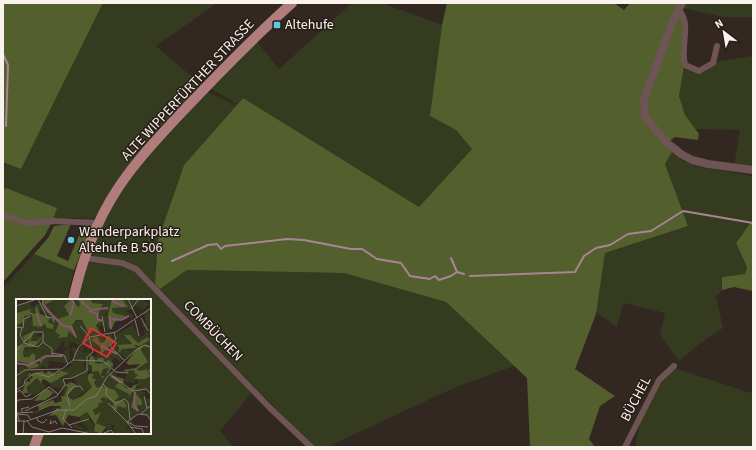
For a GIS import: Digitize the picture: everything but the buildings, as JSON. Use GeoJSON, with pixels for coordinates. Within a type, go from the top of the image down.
{"type":"FeatureCollection","features":[{"type":"Feature","properties":{"kind":"main road","name":"ALTE WIPPERFÜRTHER STRASSE"},"geometry":{"type":"LineString","coordinates":[[73,299],[84,258],[98,223],[125,179],[144,154],[173,122],[242,50],[292,3]]}},
{"type":"Feature","properties":{"kind":"main road"},"geometry":{"type":"LineString","coordinates":[[34,447],[39,434]]}},
{"type":"Feature","properties":{"kind":"street"},"geometry":{"type":"LineString","coordinates":[[680,7],[684,16],[686,29],[683,51],[685,65],[699,70],[713,63],[717,46]]}},
{"type":"Feature","properties":{"kind":"street"},"geometry":{"type":"LineString","coordinates":[[680,7],[672,23],[644,100],[645,117],[668,143],[681,154],[692,160],[708,164],[753,170]]}},
{"type":"Feature","properties":{"kind":"street"},"geometry":{"type":"LineString","coordinates":[[3,215],[27,223],[53,221],[98,223]]}},
{"type":"Feature","properties":{"kind":"street","name":"COMBÜCHEN"},"geometry":{"type":"LineString","coordinates":[[84,258],[122,263],[136,269],[311,447]]}},
{"type":"Feature","properties":{"kind":"street","name":"BÜCHEL"},"geometry":{"type":"LineString","coordinates":[[625,447],[659,380],[674,366]]}},
{"type":"Feature","properties":{"kind":"green space"},"geometry":{"type":"Polygon","coordinates":[[[3,3],[103,3],[21,169],[3,162],[3,3]]]}},
{"type":"Feature","properties":{"kind":"green space"},"geometry":{"type":"Polygon","coordinates":[[[103,3],[217,3],[156,46],[202,85],[121,177],[94,219],[73,218],[53,220],[57,208],[6,189],[3,191],[3,162],[21,169],[103,3]]]}},
{"type":"Feature","properties":{"kind":"green space"},"geometry":{"type":"Polygon","coordinates":[[[352,3],[382,3],[442,25],[430,116],[456,130],[473,148],[419,207],[243,98],[237,104],[210,88],[257,42],[279,69],[352,3]]]}},
{"type":"Feature","properties":{"kind":"green space"},"geometry":{"type":"Polygon","coordinates":[[[447,3],[614,3],[624,10],[630,3],[681,3],[683,16],[684,66],[679,96],[685,115],[699,134],[698,140],[675,137],[666,144],[672,152],[665,164],[688,226],[605,253],[596,314],[575,369],[615,396],[600,406],[589,439],[595,447],[530,447],[527,378],[446,302],[344,273],[187,270],[160,289],[155,284],[158,240],[184,165],[243,98],[419,207],[472,149],[456,130],[430,116],[442,25],[447,3]]]}},
{"type":"Feature","properties":{"kind":"green space"},"geometry":{"type":"Polygon","coordinates":[[[685,3],[753,3],[753,17],[723,17],[683,8],[685,3]]]}},
{"type":"Feature","properties":{"kind":"green space"},"geometry":{"type":"Polygon","coordinates":[[[753,46],[753,167],[734,166],[740,130],[695,129],[685,115],[679,96],[684,66],[700,71],[714,62],[751,56],[753,46]]]}},
{"type":"Feature","properties":{"kind":"green space"},"geometry":{"type":"Polygon","coordinates":[[[207,92],[237,105],[184,165],[158,240],[155,284],[139,269],[125,262],[94,256],[91,251],[112,206],[127,181],[155,146],[207,92]]]}},
{"type":"Feature","properties":{"kind":"green space"},"geometry":{"type":"Polygon","coordinates":[[[672,152],[683,161],[695,166],[753,176],[753,221],[736,243],[747,267],[745,274],[722,277],[722,290],[716,296],[723,328],[699,344],[679,361],[660,335],[665,313],[623,303],[617,327],[596,312],[605,253],[688,226],[665,164],[672,152]]]}},
{"type":"Feature","properties":{"kind":"green space"},"geometry":{"type":"Polygon","coordinates":[[[6,188],[57,208],[53,220],[45,235],[3,282],[3,191],[6,188]]]}},
{"type":"Feature","properties":{"kind":"green space"},"geometry":{"type":"Polygon","coordinates":[[[753,221],[753,291],[734,287],[722,290],[722,277],[745,274],[747,267],[736,243],[753,221]]]}},
{"type":"Feature","properties":{"kind":"green space"},"geometry":{"type":"Polygon","coordinates":[[[71,224],[57,256],[68,261],[84,224],[90,224],[92,226],[74,270],[34,254],[48,238],[54,226],[71,224]]]}},
{"type":"Feature","properties":{"kind":"green space"},"geometry":{"type":"Polygon","coordinates":[[[34,254],[74,270],[67,299],[16,299],[16,434],[34,434],[28,447],[3,447],[3,288],[34,254]]]}},
{"type":"Feature","properties":{"kind":"green space"},"geometry":{"type":"Polygon","coordinates":[[[87,263],[123,264],[137,271],[254,390],[220,431],[234,447],[36,447],[41,434],[151,434],[151,299],[77,299],[87,263]]]}},
{"type":"Feature","properties":{"kind":"green space"},"geometry":{"type":"Polygon","coordinates":[[[187,270],[344,273],[446,302],[514,366],[456,387],[327,447],[313,447],[160,289],[187,270]]]}},
{"type":"Feature","properties":{"kind":"green space"},"geometry":{"type":"Polygon","coordinates":[[[674,368],[751,393],[753,389],[753,447],[635,447],[641,419],[660,381],[674,368]]]}},
{"type":"Feature","properties":{"kind":"waterway"},"geometry":{"type":"LineString","coordinates":[[3,54],[8,65],[6,126]]}},
{"type":"Feature","properties":{"kind":"waterway"},"geometry":{"type":"LineString","coordinates":[[470,276],[575,272],[584,256],[596,248],[610,245],[628,234],[651,231],[683,211],[753,223]]}},
{"type":"Feature","properties":{"kind":"waterway"},"geometry":{"type":"LineString","coordinates":[[172,261],[208,245],[217,244],[221,249],[225,246],[287,239],[304,240],[351,249],[362,249],[377,259],[401,263],[410,276],[430,279],[435,276],[439,280],[451,276],[457,272],[464,274]]}},
{"type":"Feature","properties":{"kind":"waterway"},"geometry":{"type":"LineString","coordinates":[[451,258],[457,272]]}},
{"type":"Feature","properties":{"kind":"place","name":"Altehufe"},"geometry":{"type":"Point","coordinates":[277,25]}},
{"type":"Feature","properties":{"kind":"place","name":"Wanderparkplatz Altehufe B 506"},"geometry":{"type":"Point","coordinates":[71,240]}}]}
